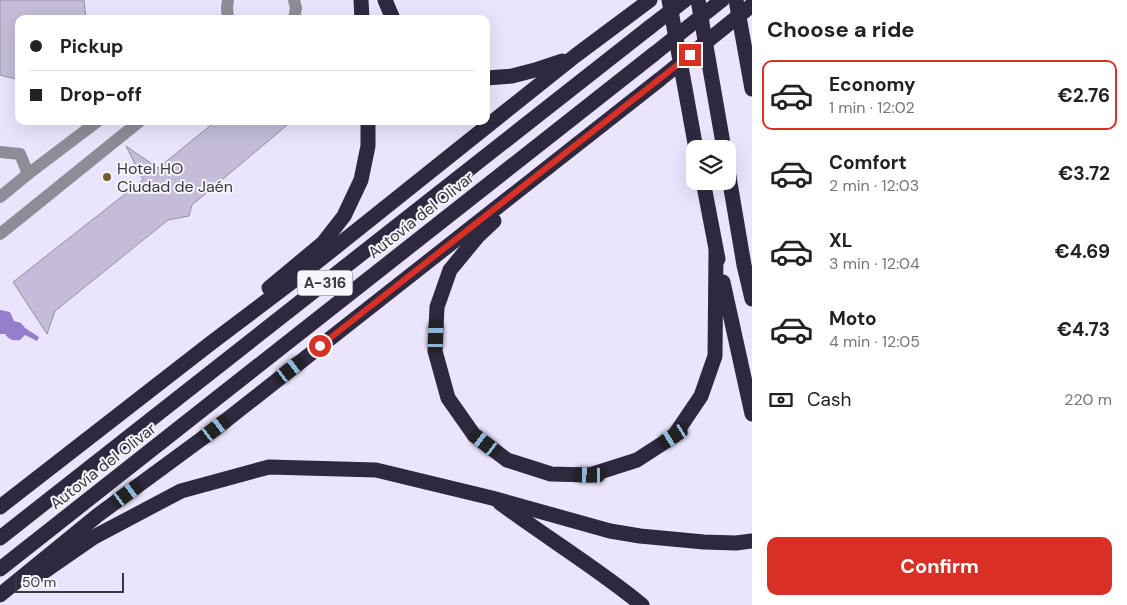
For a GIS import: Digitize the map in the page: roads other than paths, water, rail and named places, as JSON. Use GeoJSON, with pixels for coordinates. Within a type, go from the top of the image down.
{"type":"FeatureCollection","features":[{"type":"Feature","properties":{"kind":"highway"},"geometry":{"type":"LineString","coordinates":[[361,0],[362,15]]}},
{"type":"Feature","properties":{"kind":"highway"},"geometry":{"type":"LineString","coordinates":[[385,0],[391,15]]}},
{"type":"Feature","properties":{"kind":"highway"},"geometry":{"type":"LineString","coordinates":[[669,0],[694,140]]}},
{"type":"Feature","properties":{"kind":"highway","name":"Autovía del Olivar"},"geometry":{"type":"LineString","coordinates":[[0,538],[685,0]]}},
{"type":"Feature","properties":{"kind":"highway"},"geometry":{"type":"LineString","coordinates":[[698,0],[722,140]]}},
{"type":"Feature","properties":{"kind":"highway","name":"Autovía del Olivar"},"geometry":{"type":"LineString","coordinates":[[0,569],[722,0]]}},
{"type":"Feature","properties":{"kind":"highway"},"geometry":{"type":"LineString","coordinates":[[736,0],[752,89]]}},
{"type":"Feature","properties":{"kind":"highway"},"geometry":{"type":"LineString","coordinates":[[490,124],[575,56],[649,1]]}},
{"type":"Feature","properties":{"kind":"highway"},"geometry":{"type":"LineString","coordinates":[[0,596],[98,516],[215,429],[752,6]]}},
{"type":"Feature","properties":{"kind":"highway"},"geometry":{"type":"LineString","coordinates":[[490,78],[512,76],[575,56]]}},
{"type":"Feature","properties":{"kind":"highway"},"geometry":{"type":"LineString","coordinates":[[211,342],[239,312],[322,244],[344,216],[361,180],[368,146],[368,125]]}},
{"type":"Feature","properties":{"kind":"highway"},"geometry":{"type":"LineString","coordinates":[[0,507],[211,342],[297,278],[489,125]]}},
{"type":"Feature","properties":{"kind":"highway"},"geometry":{"type":"LineString","coordinates":[[546,168],[478,236],[450,270],[437,307],[435,351],[448,398],[474,435],[507,460],[552,474],[590,475],[637,460],[674,436],[701,396],[715,356],[716,251]]}},
{"type":"Feature","properties":{"kind":"highway"},"geometry":{"type":"LineString","coordinates":[[705,190],[716,251],[752,414]]}},
{"type":"Feature","properties":{"kind":"highway"},"geometry":{"type":"LineString","coordinates":[[731,190],[752,299]]}},
{"type":"Feature","properties":{"kind":"highway"},"geometry":{"type":"LineString","coordinates":[[0,601],[94,537],[181,491],[269,467],[376,470],[640,536],[704,542],[736,543],[752,541]]}},
{"type":"Feature","properties":{"kind":"highway"},"geometry":{"type":"LineString","coordinates":[[492,498],[533,528],[618,584],[642,605]]}},
{"type":"Feature","properties":{"kind":"street"},"geometry":{"type":"LineString","coordinates":[[294,0],[296,8],[295,15]]}},
{"type":"Feature","properties":{"kind":"street"},"geometry":{"type":"LineString","coordinates":[[221,15],[228,2]]}},
{"type":"Feature","properties":{"kind":"street"},"geometry":{"type":"LineString","coordinates":[[228,2],[228,15]]}},
{"type":"Feature","properties":{"kind":"street"},"geometry":{"type":"LineString","coordinates":[[0,197],[93,125]]}},
{"type":"Feature","properties":{"kind":"street"},"geometry":{"type":"LineString","coordinates":[[0,234],[135,125]]}},
{"type":"Feature","properties":{"kind":"street"},"geometry":{"type":"LineString","coordinates":[[0,152],[20,154],[28,174]]}},
{"type":"Feature","properties":{"kind":"place","name":"Hotel HO Ciudad de Jaén"},"geometry":{"type":"Point","coordinates":[107,177]}}]}
